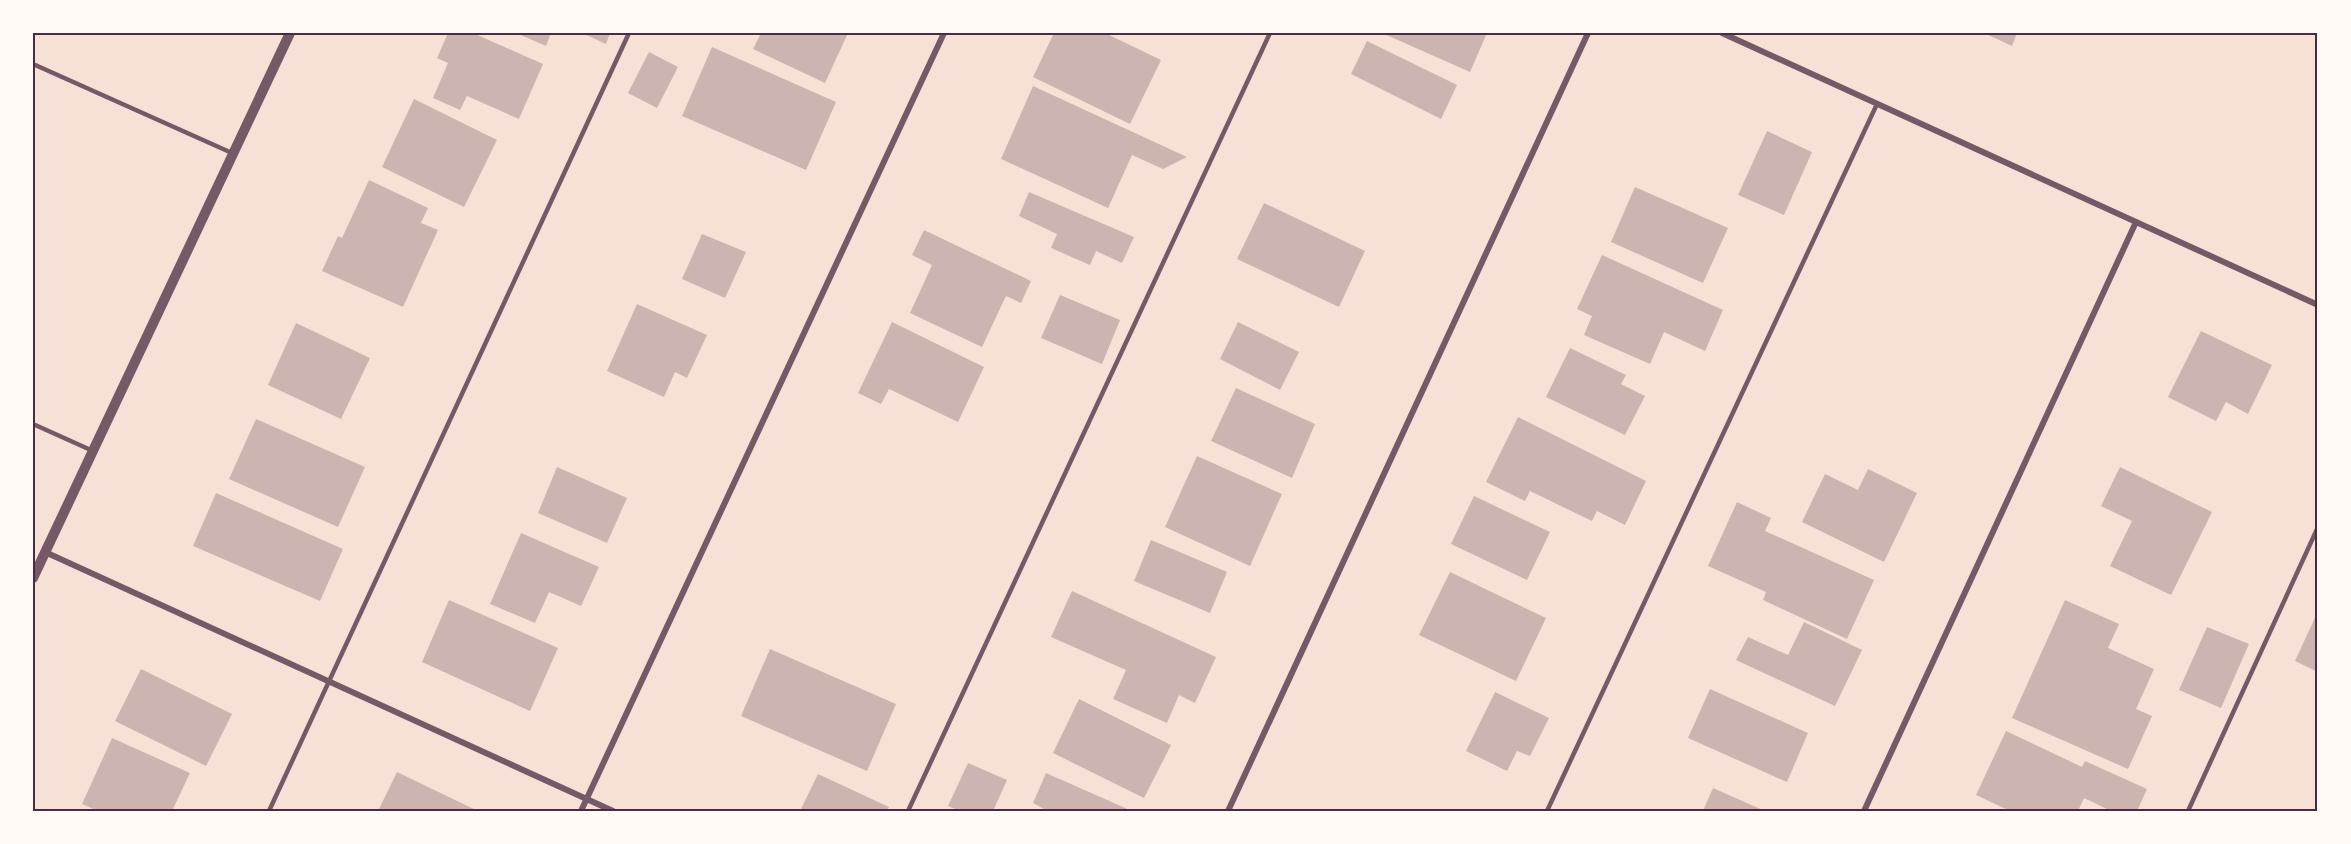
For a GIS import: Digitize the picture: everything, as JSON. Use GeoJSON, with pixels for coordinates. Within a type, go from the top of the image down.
{"type":"FeatureCollection","features":[{"type":"Feature","properties":{"kind":"street"},"geometry":{"type":"LineString","coordinates":[[33,578],[290,33]]}},
{"type":"Feature","properties":{"kind":"street"},"geometry":{"type":"LineString","coordinates":[[581,811],[944,33]]}},
{"type":"Feature","properties":{"kind":"street"},"geometry":{"type":"LineString","coordinates":[[1228,811],[1588,33]]}},
{"type":"Feature","properties":{"kind":"street"},"geometry":{"type":"LineString","coordinates":[[1722,33],[2318,305]]}},
{"type":"Feature","properties":{"kind":"street"},"geometry":{"type":"LineString","coordinates":[[1864,811],[2136,222]]}},
{"type":"Feature","properties":{"kind":"street"},"geometry":{"type":"LineString","coordinates":[[45,552],[613,811]]}},
{"type":"Feature","properties":{"kind":"lane"},"geometry":{"type":"LineString","coordinates":[[269,811],[629,33]]}},
{"type":"Feature","properties":{"kind":"lane"},"geometry":{"type":"LineString","coordinates":[[908,811],[1270,33]]}},
{"type":"Feature","properties":{"kind":"lane"},"geometry":{"type":"LineString","coordinates":[[33,64],[232,153]]}},
{"type":"Feature","properties":{"kind":"lane"},"geometry":{"type":"LineString","coordinates":[[1547,811],[1877,104]]}},
{"type":"Feature","properties":{"kind":"lane"},"geometry":{"type":"LineString","coordinates":[[33,424],[93,451]]}},
{"type":"Feature","properties":{"kind":"lane"},"geometry":{"type":"LineString","coordinates":[[2188,811],[2318,527]]}},
{"type":"Feature","properties":{"kind":"building"},"geometry":{"type":"Polygon","coordinates":[[[448,33],[473,33],[543,64],[519,119],[467,96],[460,110],[433,98],[448,63],[437,58],[448,33]]]}},
{"type":"Feature","properties":{"kind":"building"},"geometry":{"type":"Polygon","coordinates":[[[516,33],[551,33],[546,46],[516,33]]]}},
{"type":"Feature","properties":{"kind":"building"},"geometry":{"type":"Polygon","coordinates":[[[582,33],[610,33],[606,44],[582,33]]]}},
{"type":"Feature","properties":{"kind":"building"},"geometry":{"type":"Polygon","coordinates":[[[761,33],[848,33],[825,83],[753,49],[761,33]]]}},
{"type":"Feature","properties":{"kind":"building"},"geometry":{"type":"Polygon","coordinates":[[[1054,33],[1105,33],[1161,60],[1130,124],[1033,77],[1054,33]]]}},
{"type":"Feature","properties":{"kind":"building"},"geometry":{"type":"Polygon","coordinates":[[[1382,33],[1487,33],[1470,72],[1382,33]]]}},
{"type":"Feature","properties":{"kind":"building"},"geometry":{"type":"Polygon","coordinates":[[[1984,33],[2017,33],[2012,46],[1984,33]]]}},
{"type":"Feature","properties":{"kind":"building"},"geometry":{"type":"Polygon","coordinates":[[[1367,41],[1457,85],[1441,119],[1351,74],[1367,41]]]}},
{"type":"Feature","properties":{"kind":"building"},"geometry":{"type":"Polygon","coordinates":[[[712,47],[836,102],[806,170],[682,116],[712,47]]]}},
{"type":"Feature","properties":{"kind":"building"},"geometry":{"type":"Polygon","coordinates":[[[649,52],[678,67],[657,108],[628,93],[649,52]]]}},
{"type":"Feature","properties":{"kind":"building"},"geometry":{"type":"Polygon","coordinates":[[[1033,86],[1187,157],[1163,169],[1132,155],[1108,208],[1001,159],[1033,86]]]}},
{"type":"Feature","properties":{"kind":"building"},"geometry":{"type":"Polygon","coordinates":[[[414,99],[497,140],[464,207],[382,167],[414,99]]]}},
{"type":"Feature","properties":{"kind":"building"},"geometry":{"type":"Polygon","coordinates":[[[1767,131],[1812,152],[1784,215],[1738,195],[1767,131]]]}},
{"type":"Feature","properties":{"kind":"building"},"geometry":{"type":"Polygon","coordinates":[[[369,180],[428,208],[421,223],[438,230],[403,307],[322,271],[338,236],[342,238],[369,180]]]}},
{"type":"Feature","properties":{"kind":"building"},"geometry":{"type":"Polygon","coordinates":[[[1635,187],[1728,228],[1703,283],[1611,242],[1635,187]]]}},
{"type":"Feature","properties":{"kind":"building"},"geometry":{"type":"Polygon","coordinates":[[[1029,192],[1134,237],[1122,263],[1096,251],[1090,265],[1051,248],[1057,234],[1019,216],[1029,192]]]}},
{"type":"Feature","properties":{"kind":"building"},"geometry":{"type":"Polygon","coordinates":[[[1264,203],[1365,251],[1339,307],[1237,259],[1264,203]]]}},
{"type":"Feature","properties":{"kind":"building"},"geometry":{"type":"Polygon","coordinates":[[[924,230],[1031,281],[1021,303],[1006,296],[982,347],[910,313],[932,265],[912,255],[924,230]]]}},
{"type":"Feature","properties":{"kind":"building"},"geometry":{"type":"Polygon","coordinates":[[[702,234],[746,252],[725,298],[682,279],[702,234]]]}},
{"type":"Feature","properties":{"kind":"building"},"geometry":{"type":"Polygon","coordinates":[[[1602,255],[1723,310],[1705,351],[1664,332],[1650,364],[1584,335],[1592,316],[1577,309],[1602,255]]]}},
{"type":"Feature","properties":{"kind":"building"},"geometry":{"type":"Polygon","coordinates":[[[1060,295],[1120,320],[1102,364],[1041,338],[1060,295]]]}},
{"type":"Feature","properties":{"kind":"building"},"geometry":{"type":"Polygon","coordinates":[[[637,304],[707,335],[687,378],[675,372],[664,397],[607,371],[637,304]]]}},
{"type":"Feature","properties":{"kind":"building"},"geometry":{"type":"Polygon","coordinates":[[[892,322],[984,367],[958,422],[889,389],[881,404],[858,393],[892,322]]]}},
{"type":"Feature","properties":{"kind":"building"},"geometry":{"type":"Polygon","coordinates":[[[1238,322],[1299,352],[1280,390],[1220,359],[1238,322]]]}},
{"type":"Feature","properties":{"kind":"building"},"geometry":{"type":"Polygon","coordinates":[[[296,323],[370,358],[341,419],[268,385],[296,323]]]}},
{"type":"Feature","properties":{"kind":"building"},"geometry":{"type":"Polygon","coordinates":[[[2201,331],[2272,365],[2248,414],[2226,402],[2216,421],[2168,397],[2201,331]]]}},
{"type":"Feature","properties":{"kind":"building"},"geometry":{"type":"Polygon","coordinates":[[[1570,348],[1626,375],[1621,384],[1645,396],[1625,435],[1546,397],[1570,348]]]}},
{"type":"Feature","properties":{"kind":"building"},"geometry":{"type":"Polygon","coordinates":[[[1236,388],[1315,424],[1292,478],[1211,441],[1236,388]]]}},
{"type":"Feature","properties":{"kind":"building"},"geometry":{"type":"Polygon","coordinates":[[[1518,417],[1646,481],[1625,525],[1597,511],[1592,521],[1530,491],[1525,501],[1486,482],[1518,417]]]}},
{"type":"Feature","properties":{"kind":"building"},"geometry":{"type":"Polygon","coordinates":[[[256,419],[365,467],[338,527],[229,479],[256,419]]]}},
{"type":"Feature","properties":{"kind":"building"},"geometry":{"type":"Polygon","coordinates":[[[1197,456],[1282,494],[1250,566],[1165,527],[1197,456]]]}},
{"type":"Feature","properties":{"kind":"building"},"geometry":{"type":"Polygon","coordinates":[[[557,467],[627,498],[607,543],[538,513],[557,467]]]}},
{"type":"Feature","properties":{"kind":"building"},"geometry":{"type":"Polygon","coordinates":[[[2120,467],[2212,512],[2171,595],[2110,566],[2132,521],[2101,506],[2120,467]]]}},
{"type":"Feature","properties":{"kind":"building"},"geometry":{"type":"Polygon","coordinates":[[[1868,469],[1917,493],[1884,562],[1802,522],[1825,474],[1858,490],[1868,469]]]}},
{"type":"Feature","properties":{"kind":"building"},"geometry":{"type":"Polygon","coordinates":[[[216,493],[343,549],[320,601],[193,546],[216,493]]]}},
{"type":"Feature","properties":{"kind":"building"},"geometry":{"type":"Polygon","coordinates":[[[1474,496],[1550,532],[1527,580],[1451,544],[1474,496]]]}},
{"type":"Feature","properties":{"kind":"building"},"geometry":{"type":"Polygon","coordinates":[[[1737,502],[1771,518],[1765,531],[1874,580],[1847,639],[1763,600],[1766,592],[1708,566],[1737,502]]]}},
{"type":"Feature","properties":{"kind":"building"},"geometry":{"type":"Polygon","coordinates":[[[521,533],[599,567],[581,606],[549,592],[535,623],[490,604],[521,533]]]}},
{"type":"Feature","properties":{"kind":"building"},"geometry":{"type":"Polygon","coordinates":[[[1151,540],[1227,572],[1210,613],[1134,581],[1151,540]]]}},
{"type":"Feature","properties":{"kind":"building"},"geometry":{"type":"Polygon","coordinates":[[[1450,572],[1546,618],[1516,681],[1419,635],[1450,572]]]}},
{"type":"Feature","properties":{"kind":"building"},"geometry":{"type":"Polygon","coordinates":[[[1072,591],[1216,657],[1195,703],[1179,695],[1167,723],[1113,699],[1126,670],[1051,637],[1072,591]]]}},
{"type":"Feature","properties":{"kind":"building"},"geometry":{"type":"Polygon","coordinates":[[[449,600],[558,648],[530,711],[422,662],[449,600]]]}},
{"type":"Feature","properties":{"kind":"building"},"geometry":{"type":"Polygon","coordinates":[[[2065,600],[2119,624],[2108,648],[2154,669],[2136,709],[2152,716],[2128,769],[2012,718],[2065,600]]]}},
{"type":"Feature","properties":{"kind":"building"},"geometry":{"type":"Polygon","coordinates":[[[2318,611],[2318,672],[2295,661],[2318,611]]]}},
{"type":"Feature","properties":{"kind":"building"},"geometry":{"type":"Polygon","coordinates":[[[1804,622],[1862,650],[1835,706],[1736,660],[1748,637],[1788,655],[1804,622]]]}},
{"type":"Feature","properties":{"kind":"building"},"geometry":{"type":"Polygon","coordinates":[[[2207,627],[2249,644],[2221,708],[2179,690],[2207,627]]]}},
{"type":"Feature","properties":{"kind":"building"},"geometry":{"type":"Polygon","coordinates":[[[770,649],[896,704],[867,771],[741,716],[770,649]]]}},
{"type":"Feature","properties":{"kind":"building"},"geometry":{"type":"Polygon","coordinates":[[[141,669],[232,714],[206,766],[115,721],[141,669]]]}},
{"type":"Feature","properties":{"kind":"building"},"geometry":{"type":"Polygon","coordinates":[[[1710,689],[1808,733],[1787,782],[1688,738],[1710,689]]]}},
{"type":"Feature","properties":{"kind":"building"},"geometry":{"type":"Polygon","coordinates":[[[1495,692],[1549,718],[1530,756],[1517,751],[1507,771],[1466,751],[1495,692]]]}},
{"type":"Feature","properties":{"kind":"building"},"geometry":{"type":"Polygon","coordinates":[[[1079,699],[1171,745],[1144,798],[1053,753],[1079,699]]]}},
{"type":"Feature","properties":{"kind":"building"},"geometry":{"type":"Polygon","coordinates":[[[2006,731],[2082,767],[2085,761],[2147,789],[2137,811],[2111,811],[2084,798],[2078,811],[2010,811],[1976,795],[2006,731]]]}},
{"type":"Feature","properties":{"kind":"building"},"geometry":{"type":"Polygon","coordinates":[[[112,738],[190,773],[172,811],[98,811],[82,804],[112,738]]]}},
{"type":"Feature","properties":{"kind":"building"},"geometry":{"type":"Polygon","coordinates":[[[968,763],[1007,780],[993,811],[960,811],[948,806],[968,763]]]}},
{"type":"Feature","properties":{"kind":"building"},"geometry":{"type":"Polygon","coordinates":[[[397,772],[478,811],[378,811],[397,772]]]}},
{"type":"Feature","properties":{"kind":"building"},"geometry":{"type":"Polygon","coordinates":[[[1046,773],[1132,811],[1043,811],[1044,809],[1033,803],[1046,773]]]}},
{"type":"Feature","properties":{"kind":"building"},"geometry":{"type":"Polygon","coordinates":[[[818,774],[889,807],[887,811],[800,811],[818,774]]]}},
{"type":"Feature","properties":{"kind":"building"},"geometry":{"type":"Polygon","coordinates":[[[1713,788],[1765,811],[1703,811],[1713,788]]]}}]}
